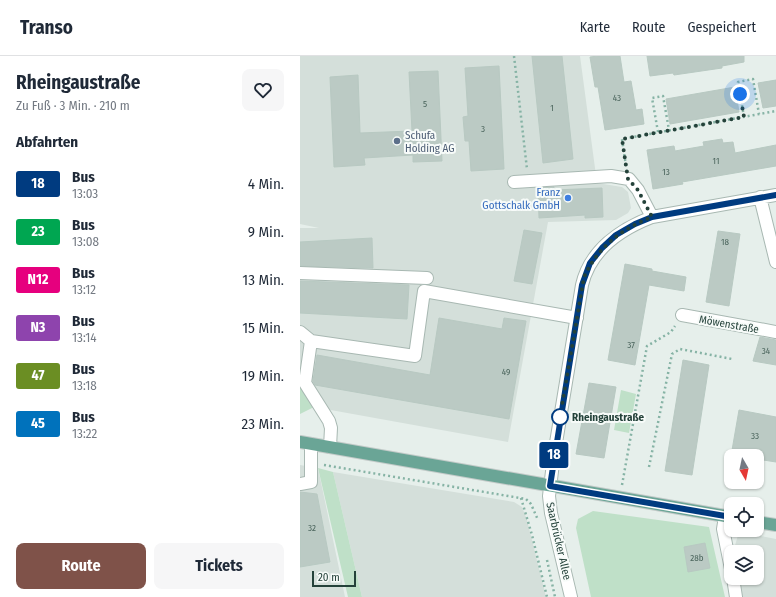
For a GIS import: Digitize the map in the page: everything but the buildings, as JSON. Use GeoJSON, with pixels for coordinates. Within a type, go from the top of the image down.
{"type":"FeatureCollection","features":[{"type":"Feature","properties":{"kind":"main road"},"geometry":{"type":"LineString","coordinates":[[305,443],[724,516]]}},
{"type":"Feature","properties":{"kind":"main road"},"geometry":{"type":"LineString","coordinates":[[764,523],[776,525]]}},
{"type":"Feature","properties":{"kind":"street"},"geometry":{"type":"LineString","coordinates":[[514,182],[611,176],[628,179],[638,190],[652,217]]}},
{"type":"Feature","properties":{"kind":"street","name":"Saarbrücker Allee"},"geometry":{"type":"LineString","coordinates":[[571,597],[551,513],[550,486],[584,277],[590,263],[602,248],[616,235],[635,224],[652,217],[776,194]]}},
{"type":"Feature","properties":{"kind":"street"},"geometry":{"type":"LineString","coordinates":[[760,197],[776,262]]}},
{"type":"Feature","properties":{"kind":"street"},"geometry":{"type":"LineString","coordinates":[[300,273],[427,278]]}},
{"type":"Feature","properties":{"kind":"street"},"geometry":{"type":"LineString","coordinates":[[300,332],[311,341],[415,356],[424,291],[577,318]]}},
{"type":"Feature","properties":{"kind":"street","name":"Möwenstraße"},"geometry":{"type":"LineString","coordinates":[[682,315],[776,332]]}},
{"type":"Feature","properties":{"kind":"street"},"geometry":{"type":"LineString","coordinates":[[311,341],[305,383],[329,421],[331,428],[330,447]]}},
{"type":"Feature","properties":{"kind":"street"},"geometry":{"type":"LineString","coordinates":[[300,484],[311,482],[311,463],[305,443]]}},
{"type":"Feature","properties":{"kind":"street"},"geometry":{"type":"LineString","coordinates":[[734,585],[736,597]]}},
{"type":"Feature","properties":{"kind":"path"},"geometry":{"type":"LineString","coordinates":[[514,56],[526,162]]}},
{"type":"Feature","properties":{"kind":"path"},"geometry":{"type":"LineString","coordinates":[[744,117],[738,82],[753,79],[759,114]]}},
{"type":"Feature","properties":{"kind":"path"},"geometry":{"type":"LineString","coordinates":[[658,132],[652,98],[663,96],[669,130]]}},
{"type":"Feature","properties":{"kind":"path"},"geometry":{"type":"LineString","coordinates":[[628,179],[622,139],[776,111]]}},
{"type":"Feature","properties":{"kind":"path"},"geometry":{"type":"LineString","coordinates":[[622,485],[647,346],[671,332],[682,315]]}},
{"type":"Feature","properties":{"kind":"path"},"geometry":{"type":"LineString","coordinates":[[649,467],[672,354],[680,349],[732,359]]}},
{"type":"Feature","properties":{"kind":"path"},"geometry":{"type":"LineString","coordinates":[[311,463],[526,499],[531,504],[538,521]]}},
{"type":"Feature","properties":{"kind":"path"},"geometry":{"type":"LineString","coordinates":[[521,498],[532,535],[547,597]]}},
{"type":"Feature","properties":{"kind":"path"},"geometry":{"type":"LineString","coordinates":[[547,559],[555,597]]}},
{"type":"Feature","properties":{"kind":"shaded area"},"geometry":{"type":"Polygon","coordinates":[[[300,56],[580,56],[597,183],[622,187],[628,192],[631,208],[628,213],[616,220],[548,222],[508,442],[314,407],[300,377],[300,228],[319,228],[300,224],[300,56]]]}},
{"type":"Feature","properties":{"kind":"shaded area"},"geometry":{"type":"Polygon","coordinates":[[[300,465],[318,468],[345,597],[300,597],[300,465]]]}},
{"type":"Feature","properties":{"kind":"shaded area"},"geometry":{"type":"Polygon","coordinates":[[[333,472],[514,502],[522,507],[527,520],[546,597],[362,597],[333,472]]]}},
{"type":"Feature","properties":{"kind":"shaded area"},"geometry":{"type":"Polygon","coordinates":[[[738,537],[764,537],[776,539],[776,597],[741,597],[738,585],[764,585],[764,545],[735,545],[738,537]]]}},
{"type":"Feature","properties":{"kind":"green space"},"geometry":{"type":"Polygon","coordinates":[[[300,377],[314,407],[300,414],[300,377]]]}},
{"type":"Feature","properties":{"kind":"green space"},"geometry":{"type":"Polygon","coordinates":[[[621,390],[636,394],[629,433],[614,430],[621,390]]]}},
{"type":"Feature","properties":{"kind":"green space"},"geometry":{"type":"Polygon","coordinates":[[[318,468],[333,472],[362,597],[348,597],[318,468]]]}},
{"type":"Feature","properties":{"kind":"green space"},"geometry":{"type":"Polygon","coordinates":[[[593,511],[709,527],[725,597],[591,597],[576,528],[578,519],[593,511]]]}},
{"type":"Feature","properties":{"kind":"bus line","name":"18"},"geometry":{"type":"LineString","coordinates":[[724,516],[587,494],[550,486],[568,366],[584,277],[590,263],[602,248],[616,235],[635,224],[652,217],[776,195]]}},
{"type":"Feature","properties":{"kind":"place","name":"Schufa Holding AG"},"geometry":{"type":"Point","coordinates":[397,141]}},
{"type":"Feature","properties":{"kind":"place","name":"Franz Gottschalk GmbH"},"geometry":{"type":"Point","coordinates":[568,198]}},
{"type":"Feature","properties":{"kind":"place","name":"Rheingaustraße"},"geometry":{"type":"Point","coordinates":[560,417]}},
{"type":"Feature","properties":{"kind":"route"},"geometry":{"type":"LineString","coordinates":[[560,417],[582,285],[590,263],[602,248],[616,235],[635,224],[652,217],[638,190],[628,179],[622,139],[744,117],[740,94]]}}]}
